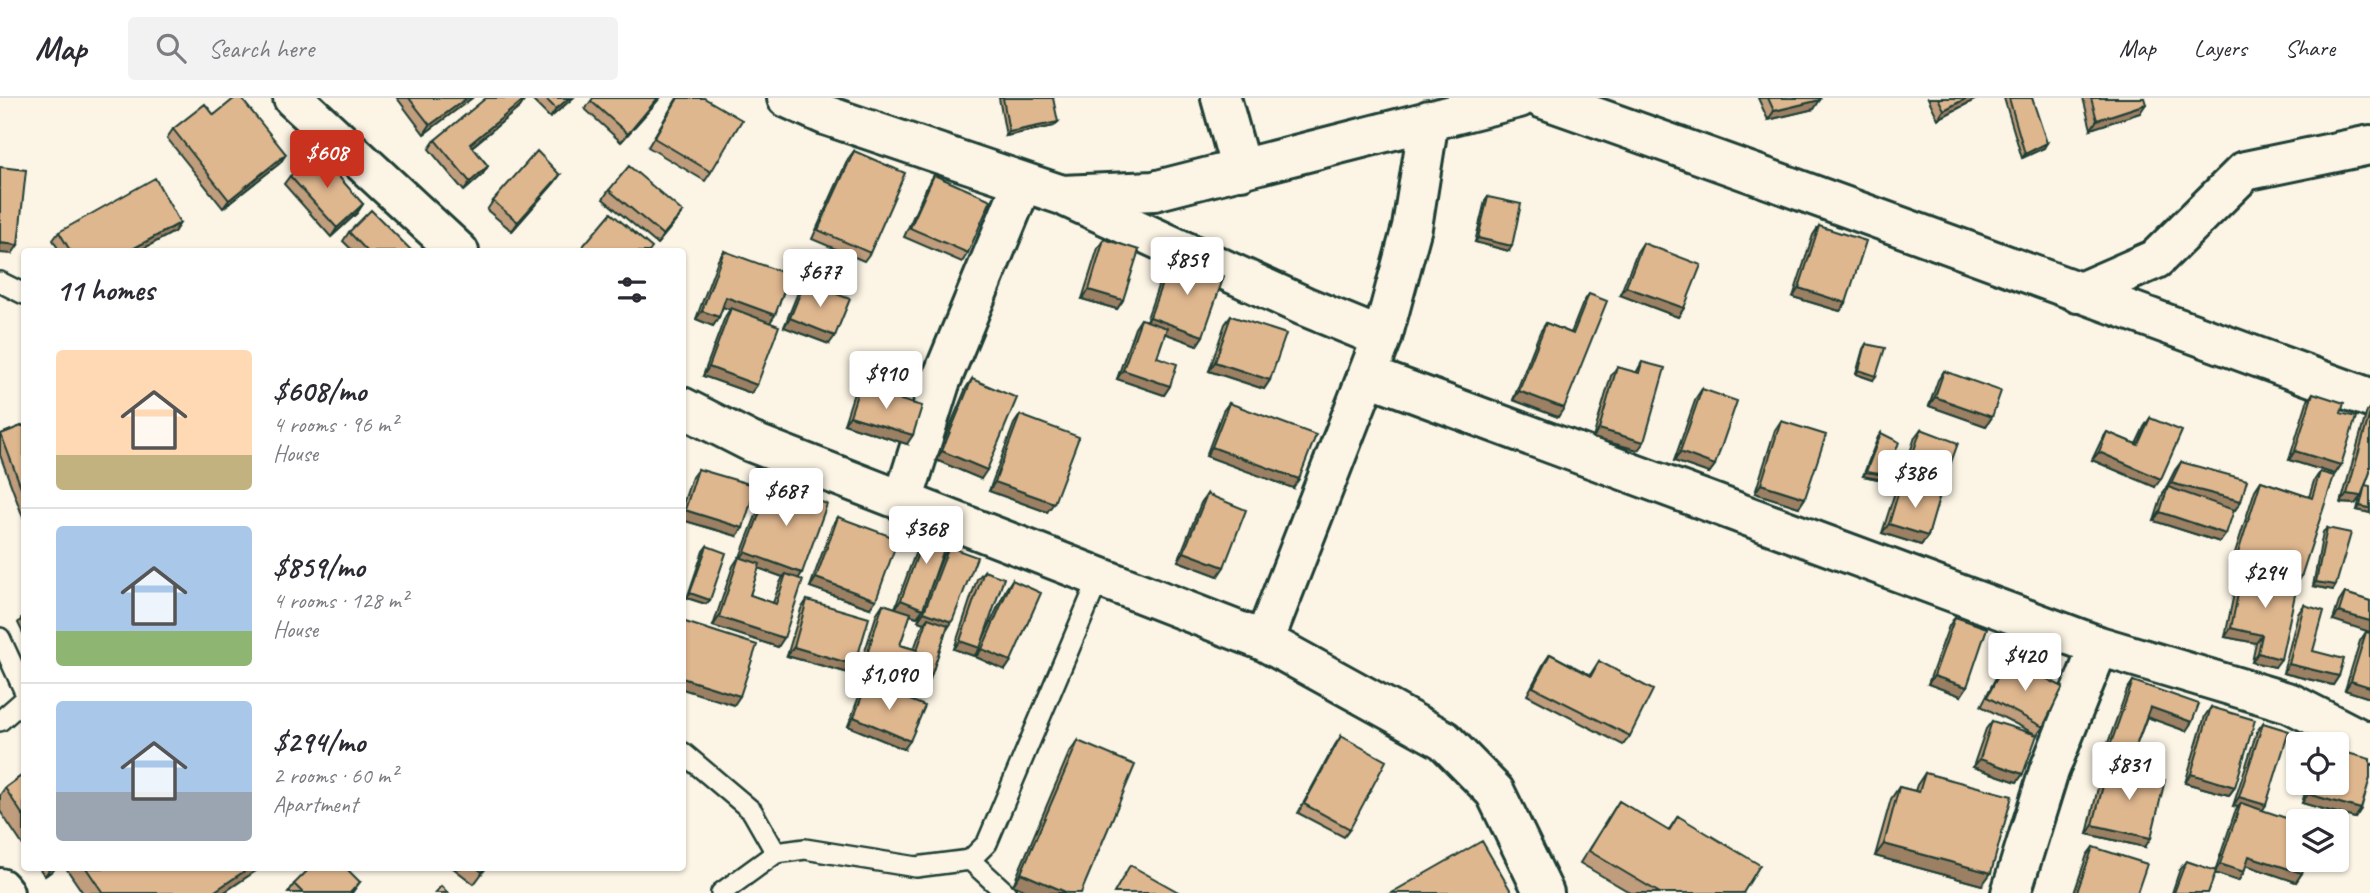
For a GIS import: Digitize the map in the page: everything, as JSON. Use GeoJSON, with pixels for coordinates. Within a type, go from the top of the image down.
{"type":"FeatureCollection","features":[{"type":"Feature","properties":{"kind":"street"},"geometry":{"type":"LineString","coordinates":[[293,98],[455,248]]}},
{"type":"Feature","properties":{"kind":"street"},"geometry":{"type":"LineString","coordinates":[[787,98],[825,116],[1022,184],[1062,195],[1304,306],[1382,338]]}},
{"type":"Feature","properties":{"kind":"street"},"geometry":{"type":"LineString","coordinates":[[1221,98],[1241,170]]}},
{"type":"Feature","properties":{"kind":"street"},"geometry":{"type":"LineString","coordinates":[[1062,195],[1154,191],[1519,98]]}},
{"type":"Feature","properties":{"kind":"street"},"geometry":{"type":"LineString","coordinates":[[1541,98],[1810,191],[2078,293],[2370,398]]}},
{"type":"Feature","properties":{"kind":"street"},"geometry":{"type":"LineString","coordinates":[[1264,641],[1382,338],[1412,227],[1429,120]]}},
{"type":"Feature","properties":{"kind":"street"},"geometry":{"type":"LineString","coordinates":[[2078,293],[2157,259],[2245,171],[2370,145]]}},
{"type":"Feature","properties":{"kind":"street"},"geometry":{"type":"LineString","coordinates":[[902,501],[940,383],[1022,184]]}},
{"type":"Feature","properties":{"kind":"street"},"geometry":{"type":"LineString","coordinates":[[1369,376],[2099,646],[2291,703],[2370,744]]}},
{"type":"Feature","properties":{"kind":"street"},"geometry":{"type":"LineString","coordinates":[[686,409],[751,442],[1264,641],[1444,740],[1494,792],[1544,893]]}},
{"type":"Feature","properties":{"kind":"street"},"geometry":{"type":"LineString","coordinates":[[2011,893],[2049,771],[2099,646]]}},
{"type":"Feature","properties":{"kind":"street"},"geometry":{"type":"LineString","coordinates":[[0,888],[4,893]]}},
{"type":"Feature","properties":{"kind":"lane"},"geometry":{"type":"LineString","coordinates":[[0,282],[21,292]]}},
{"type":"Feature","properties":{"kind":"lane"},"geometry":{"type":"LineString","coordinates":[[721,893],[776,853],[805,849],[916,867],[971,860],[987,843],[1100,578]]}},
{"type":"Feature","properties":{"kind":"lane"},"geometry":{"type":"LineString","coordinates":[[0,638],[21,684]]}},
{"type":"Feature","properties":{"kind":"lane"},"geometry":{"type":"LineString","coordinates":[[0,721],[21,703]]}},
{"type":"Feature","properties":{"kind":"lane"},"geometry":{"type":"LineString","coordinates":[[686,755],[752,811],[776,853]]}},
{"type":"Feature","properties":{"kind":"lane"},"geometry":{"type":"LineString","coordinates":[[971,860],[1006,893]]}},
{"type":"Feature","properties":{"kind":"building"},"geometry":{"type":"Polygon","coordinates":[[[235,98],[241,98],[286,154],[229,200],[173,129],[205,104],[214,115],[235,98]]]}},
{"type":"Feature","properties":{"kind":"building"},"geometry":{"type":"Polygon","coordinates":[[[409,98],[467,98],[430,125],[409,98]]]}},
{"type":"Feature","properties":{"kind":"building"},"geometry":{"type":"Polygon","coordinates":[[[486,98],[526,98],[470,144],[488,166],[470,182],[435,140],[486,98]]]}},
{"type":"Feature","properties":{"kind":"building"},"geometry":{"type":"Polygon","coordinates":[[[545,98],[569,98],[556,109],[545,98]]]}},
{"type":"Feature","properties":{"kind":"building"},"geometry":{"type":"Polygon","coordinates":[[[593,98],[658,98],[628,134],[591,101],[593,98]]]}},
{"type":"Feature","properties":{"kind":"building"},"geometry":{"type":"Polygon","coordinates":[[[678,98],[704,98],[742,120],[711,172],[654,138],[678,98]]]}},
{"type":"Feature","properties":{"kind":"building"},"geometry":{"type":"Polygon","coordinates":[[[1003,98],[1053,98],[1058,122],[1009,132],[1003,98]]]}},
{"type":"Feature","properties":{"kind":"building"},"geometry":{"type":"Polygon","coordinates":[[[1768,98],[1820,98],[1820,100],[1774,111],[1768,98]]]}},
{"type":"Feature","properties":{"kind":"building"},"geometry":{"type":"Polygon","coordinates":[[[1938,98],[1967,98],[1944,110],[1938,98]]]}},
{"type":"Feature","properties":{"kind":"building"},"geometry":{"type":"Polygon","coordinates":[[[2009,98],[2032,98],[2047,143],[2025,154],[2009,98]]]}},
{"type":"Feature","properties":{"kind":"building"},"geometry":{"type":"Polygon","coordinates":[[[2091,98],[2144,98],[2146,104],[2097,120],[2091,98]]]}},
{"type":"Feature","properties":{"kind":"building"},"geometry":{"type":"Polygon","coordinates":[[[537,151],[560,175],[518,222],[493,201],[537,151]]]}},
{"type":"Feature","properties":{"kind":"building"},"geometry":{"type":"Polygon","coordinates":[[[854,151],[905,173],[870,253],[818,230],[854,151]]]}},
{"type":"Feature","properties":{"kind":"building"},"geometry":{"type":"Polygon","coordinates":[[[317,152],[363,204],[337,228],[290,176],[317,152]]]}},
{"type":"Feature","properties":{"kind":"building"},"geometry":{"type":"Polygon","coordinates":[[[629,166],[683,212],[663,235],[609,190],[629,166]]]}},
{"type":"Feature","properties":{"kind":"building"},"geometry":{"type":"Polygon","coordinates":[[[0,167],[26,170],[18,245],[0,243],[0,167]]]}},
{"type":"Feature","properties":{"kind":"building"},"geometry":{"type":"Polygon","coordinates":[[[934,175],[991,200],[968,253],[910,228],[934,175]]]}},
{"type":"Feature","properties":{"kind":"building"},"geometry":{"type":"Polygon","coordinates":[[[155,178],[180,223],[134,248],[69,248],[59,232],[155,178]]]}},
{"type":"Feature","properties":{"kind":"building"},"geometry":{"type":"Polygon","coordinates":[[[1488,197],[1521,204],[1512,246],[1478,238],[1488,197]]]}},
{"type":"Feature","properties":{"kind":"building"},"geometry":{"type":"Polygon","coordinates":[[[371,210],[409,248],[364,248],[349,232],[371,210]]]}},
{"type":"Feature","properties":{"kind":"building"},"geometry":{"type":"Polygon","coordinates":[[[611,213],[652,248],[581,248],[611,213]]]}},
{"type":"Feature","properties":{"kind":"building"},"geometry":{"type":"Polygon","coordinates":[[[1819,226],[1866,241],[1846,303],[1799,288],[1819,226]]]}},
{"type":"Feature","properties":{"kind":"building"},"geometry":{"type":"Polygon","coordinates":[[[1104,239],[1139,250],[1123,300],[1089,290],[1104,239]]]}},
{"type":"Feature","properties":{"kind":"building"},"geometry":{"type":"Polygon","coordinates":[[[1643,243],[1701,265],[1684,308],[1626,287],[1643,243]]]}},
{"type":"Feature","properties":{"kind":"building"},"geometry":{"type":"Polygon","coordinates":[[[724,251],[790,275],[775,315],[726,297],[719,317],[702,311],[724,251]]]}},
{"type":"Feature","properties":{"kind":"building"},"geometry":{"type":"Polygon","coordinates":[[[1171,258],[1224,276],[1203,336],[1150,317],[1171,258]]]}},
{"type":"Feature","properties":{"kind":"building"},"geometry":{"type":"Polygon","coordinates":[[[805,282],[850,299],[835,336],[790,318],[805,282]]]}},
{"type":"Feature","properties":{"kind":"building"},"geometry":{"type":"Polygon","coordinates":[[[1589,294],[1607,301],[1564,408],[1519,391],[1546,323],[1573,334],[1589,294]]]}},
{"type":"Feature","properties":{"kind":"building"},"geometry":{"type":"Polygon","coordinates":[[[731,308],[779,326],[757,385],[709,367],[731,308]]]}},
{"type":"Feature","properties":{"kind":"building"},"geometry":{"type":"Polygon","coordinates":[[[1231,316],[1286,334],[1270,380],[1215,362],[1231,316]]]}},
{"type":"Feature","properties":{"kind":"building"},"geometry":{"type":"Polygon","coordinates":[[[1141,319],[1167,328],[1157,357],[1177,364],[1170,386],[1123,370],[1141,319]]]}},
{"type":"Feature","properties":{"kind":"building"},"geometry":{"type":"Polygon","coordinates":[[[1866,344],[1885,348],[1876,376],[1859,370],[1866,344]]]}},
{"type":"Feature","properties":{"kind":"building"},"geometry":{"type":"Polygon","coordinates":[[[1642,362],[1665,368],[1644,442],[1599,429],[1617,367],[1639,373],[1642,362]]]}},
{"type":"Feature","properties":{"kind":"building"},"geometry":{"type":"Polygon","coordinates":[[[1944,371],[2001,391],[1992,417],[1935,397],[1944,371]]]}},
{"type":"Feature","properties":{"kind":"building"},"geometry":{"type":"Polygon","coordinates":[[[972,379],[1017,398],[987,470],[942,451],[972,379]]]}},
{"type":"Feature","properties":{"kind":"building"},"geometry":{"type":"Polygon","coordinates":[[[859,388],[922,406],[913,435],[850,416],[859,388]]]}},
{"type":"Feature","properties":{"kind":"building"},"geometry":{"type":"Polygon","coordinates":[[[1702,389],[1737,401],[1715,465],[1680,452],[1702,389]]]}},
{"type":"Feature","properties":{"kind":"building"},"geometry":{"type":"Polygon","coordinates":[[[2313,393],[2344,403],[2341,413],[2356,417],[2341,465],[2295,451],[2313,393]]]}},
{"type":"Feature","properties":{"kind":"building"},"geometry":{"type":"Polygon","coordinates":[[[1229,403],[1316,435],[1299,479],[1212,447],[1229,403]]]}},
{"type":"Feature","properties":{"kind":"building"},"geometry":{"type":"Polygon","coordinates":[[[2370,413],[2370,472],[2361,496],[2347,494],[2370,413]]]}},
{"type":"Feature","properties":{"kind":"building"},"geometry":{"type":"Polygon","coordinates":[[[1020,415],[1079,437],[1054,503],[995,482],[1020,415]]]}},
{"type":"Feature","properties":{"kind":"building"},"geometry":{"type":"Polygon","coordinates":[[[2150,418],[2182,431],[2161,479],[2099,452],[2107,432],[2138,445],[2150,418]]]}},
{"type":"Feature","properties":{"kind":"building"},"geometry":{"type":"Polygon","coordinates":[[[1781,421],[1826,435],[1805,498],[1761,484],[1781,421]]]}},
{"type":"Feature","properties":{"kind":"building"},"geometry":{"type":"Polygon","coordinates":[[[21,426],[21,487],[1,434],[21,426]]]}},
{"type":"Feature","properties":{"kind":"building"},"geometry":{"type":"Polygon","coordinates":[[[1921,429],[1958,443],[1941,490],[1905,478],[1921,429]]]}},
{"type":"Feature","properties":{"kind":"building"},"geometry":{"type":"Polygon","coordinates":[[[1881,433],[1899,442],[1887,475],[1866,472],[1881,433]]]}},
{"type":"Feature","properties":{"kind":"building"},"geometry":{"type":"Polygon","coordinates":[[[2181,462],[2247,480],[2241,501],[2171,483],[2181,462]]]}},
{"type":"Feature","properties":{"kind":"building"},"geometry":{"type":"Polygon","coordinates":[[[698,469],[756,486],[743,528],[686,510],[698,469]]]}},
{"type":"Feature","properties":{"kind":"building"},"geometry":{"type":"Polygon","coordinates":[[[2320,472],[2334,476],[2301,577],[2237,556],[2261,481],[2312,498],[2320,472]]]}},
{"type":"Feature","properties":{"kind":"building"},"geometry":{"type":"Polygon","coordinates":[[[771,483],[827,504],[802,573],[745,552],[771,483]]]}},
{"type":"Feature","properties":{"kind":"building"},"geometry":{"type":"Polygon","coordinates":[[[1901,484],[1940,495],[1928,536],[1889,524],[1901,484]]]}},
{"type":"Feature","properties":{"kind":"building"},"geometry":{"type":"Polygon","coordinates":[[[2365,485],[2370,486],[2370,508],[2360,506],[2365,485]]]}},
{"type":"Feature","properties":{"kind":"building"},"geometry":{"type":"Polygon","coordinates":[[[2168,487],[2234,510],[2226,534],[2160,512],[2168,487]]]}},
{"type":"Feature","properties":{"kind":"building"},"geometry":{"type":"Polygon","coordinates":[[[1207,494],[1246,510],[1224,567],[1184,552],[1207,494]]]}},
{"type":"Feature","properties":{"kind":"building"},"geometry":{"type":"Polygon","coordinates":[[[838,517],[898,539],[876,600],[816,578],[838,517]]]}},
{"type":"Feature","properties":{"kind":"building"},"geometry":{"type":"Polygon","coordinates":[[[929,523],[950,532],[923,609],[901,600],[929,523]]]}},
{"type":"Feature","properties":{"kind":"building"},"geometry":{"type":"Polygon","coordinates":[[[2327,528],[2351,533],[2336,585],[2316,582],[2327,528]]]}},
{"type":"Feature","properties":{"kind":"building"},"geometry":{"type":"Polygon","coordinates":[[[707,546],[726,553],[710,600],[690,593],[707,546]]]}},
{"type":"Feature","properties":{"kind":"building"},"geometry":{"type":"Polygon","coordinates":[[[949,547],[977,557],[952,622],[924,612],[949,547]]]}},
{"type":"Feature","properties":{"kind":"building"},"geometry":{"type":"Polygon","coordinates":[[[739,557],[760,564],[750,595],[776,604],[786,574],[803,580],[784,638],[719,617],[739,557]]]}},
{"type":"Feature","properties":{"kind":"building"},"geometry":{"type":"Polygon","coordinates":[[[2243,570],[2298,581],[2281,659],[2258,653],[2262,635],[2231,628],[2243,570]]]}},
{"type":"Feature","properties":{"kind":"building"},"geometry":{"type":"Polygon","coordinates":[[[984,571],[1004,578],[980,648],[960,641],[984,571]]]}},
{"type":"Feature","properties":{"kind":"building"},"geometry":{"type":"Polygon","coordinates":[[[1012,580],[1041,593],[1011,661],[982,649],[1012,580]]]}},
{"type":"Feature","properties":{"kind":"building"},"geometry":{"type":"Polygon","coordinates":[[[2345,593],[2370,601],[2370,621],[2339,612],[2345,593]]]}},
{"type":"Feature","properties":{"kind":"building"},"geometry":{"type":"Polygon","coordinates":[[[807,600],[869,618],[855,665],[794,647],[807,600]]]}},
{"type":"Feature","properties":{"kind":"building"},"geometry":{"type":"Polygon","coordinates":[[[883,604],[911,613],[900,645],[917,650],[928,618],[948,625],[929,682],[865,661],[883,604]]]}},
{"type":"Feature","properties":{"kind":"building"},"geometry":{"type":"Polygon","coordinates":[[[2304,605],[2324,611],[2313,651],[2344,659],[2339,676],[2289,664],[2304,605]]]}},
{"type":"Feature","properties":{"kind":"building"},"geometry":{"type":"Polygon","coordinates":[[[1955,617],[1987,628],[1967,687],[1934,676],[1955,617]]]}},
{"type":"Feature","properties":{"kind":"building"},"geometry":{"type":"Polygon","coordinates":[[[686,622],[757,645],[740,696],[686,679],[686,622]]]}},
{"type":"Feature","properties":{"kind":"building"},"geometry":{"type":"Polygon","coordinates":[[[2366,632],[2370,633],[2370,687],[2351,681],[2366,632]]]}},
{"type":"Feature","properties":{"kind":"building"},"geometry":{"type":"Polygon","coordinates":[[[1550,654],[1591,676],[1599,661],[1653,690],[1630,736],[1533,687],[1550,654]]]}},
{"type":"Feature","properties":{"kind":"building"},"geometry":{"type":"Polygon","coordinates":[[[2007,659],[2063,687],[2043,727],[1987,697],[2007,659]]]}},
{"type":"Feature","properties":{"kind":"building"},"geometry":{"type":"Polygon","coordinates":[[[2133,681],[2199,704],[2192,722],[2150,707],[2133,754],[2110,746],[2133,681]]]}},
{"type":"Feature","properties":{"kind":"building"},"geometry":{"type":"Polygon","coordinates":[[[867,683],[925,706],[910,741],[854,717],[867,683]]]}},
{"type":"Feature","properties":{"kind":"building"},"geometry":{"type":"Polygon","coordinates":[[[2211,707],[2255,720],[2235,787],[2191,774],[2211,707]]]}},
{"type":"Feature","properties":{"kind":"building"},"geometry":{"type":"Polygon","coordinates":[[[1992,721],[2037,735],[2023,774],[1980,759],[1992,721]]]}},
{"type":"Feature","properties":{"kind":"building"},"geometry":{"type":"Polygon","coordinates":[[[2263,723],[2289,731],[2286,732],[2286,741],[2266,805],[2239,797],[2263,723]]]}},
{"type":"Feature","properties":{"kind":"building"},"geometry":{"type":"Polygon","coordinates":[[[1341,736],[1386,761],[1350,829],[1304,804],[1341,736]]]}},
{"type":"Feature","properties":{"kind":"building"},"geometry":{"type":"Polygon","coordinates":[[[1078,741],[1135,765],[1081,893],[1068,893],[1021,873],[1078,741]]]}},
{"type":"Feature","properties":{"kind":"building"},"geometry":{"type":"Polygon","coordinates":[[[2349,753],[2370,759],[2370,778],[2361,809],[2312,795],[2349,795],[2349,753]]]}},
{"type":"Feature","properties":{"kind":"building"},"geometry":{"type":"Polygon","coordinates":[[[2108,766],[2165,780],[2151,838],[2093,825],[2108,766]]]}},
{"type":"Feature","properties":{"kind":"building"},"geometry":{"type":"Polygon","coordinates":[[[1925,773],[2012,796],[1991,873],[1884,844],[1899,787],[1919,792],[1925,773]]]}},
{"type":"Feature","properties":{"kind":"building"},"geometry":{"type":"Polygon","coordinates":[[[21,776],[21,812],[5,788],[21,776]]]}},
{"type":"Feature","properties":{"kind":"building"},"geometry":{"type":"Polygon","coordinates":[[[1619,801],[1669,831],[1678,816],[1760,865],[1743,893],[1660,893],[1589,851],[1619,801]]]}},
{"type":"Feature","properties":{"kind":"building"},"geometry":{"type":"Polygon","coordinates":[[[2241,803],[2286,818],[2286,868],[2249,856],[2244,872],[2220,864],[2241,803]]]}},
{"type":"Feature","properties":{"kind":"building"},"geometry":{"type":"Polygon","coordinates":[[[1482,841],[1512,893],[1391,893],[1482,841]]]}},
{"type":"Feature","properties":{"kind":"building"},"geometry":{"type":"Polygon","coordinates":[[[2093,847],[2147,864],[2137,893],[2077,892],[2093,847]]]}},
{"type":"Feature","properties":{"kind":"building"},"geometry":{"type":"Polygon","coordinates":[[[2186,861],[2216,871],[2208,893],[2174,893],[2186,861]]]}},
{"type":"Feature","properties":{"kind":"building"},"geometry":{"type":"Polygon","coordinates":[[[1130,865],[1180,893],[1114,893],[1130,865]]]}},
{"type":"Feature","properties":{"kind":"building"},"geometry":{"type":"Polygon","coordinates":[[[88,871],[245,871],[212,893],[103,893],[88,871]]]}},
{"type":"Feature","properties":{"kind":"building"},"geometry":{"type":"Polygon","coordinates":[[[307,871],[349,871],[360,882],[350,893],[303,893],[294,884],[307,871]]]}},
{"type":"Feature","properties":{"kind":"building"},"geometry":{"type":"Polygon","coordinates":[[[441,886],[448,893],[435,893],[441,886]]]}}]}
